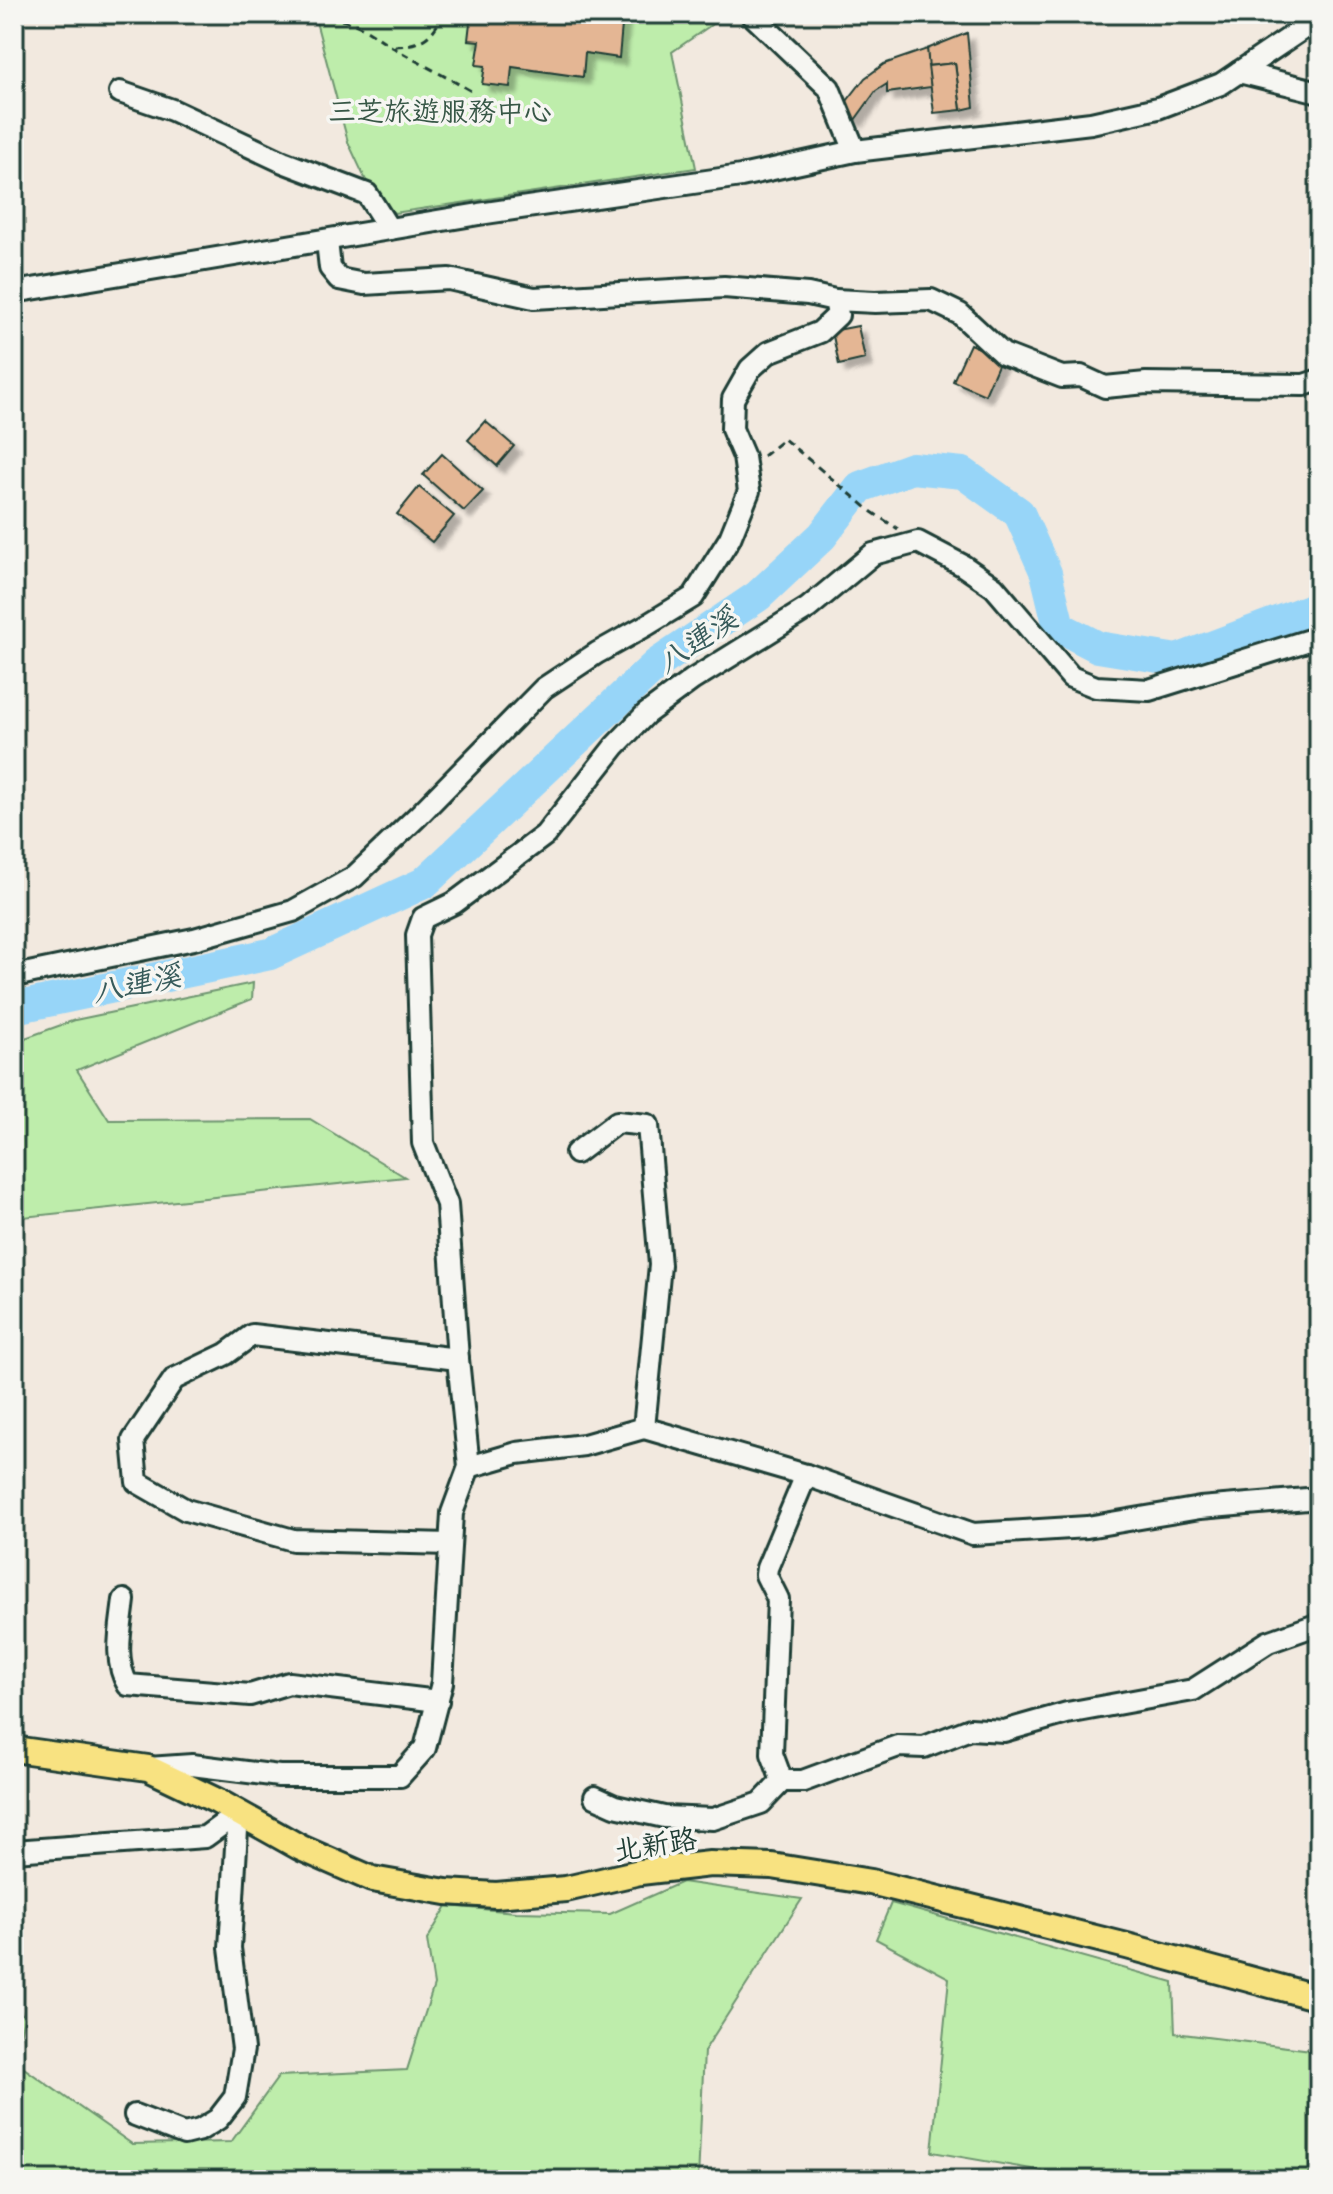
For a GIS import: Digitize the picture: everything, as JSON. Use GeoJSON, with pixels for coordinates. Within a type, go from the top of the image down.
{"type":"FeatureCollection","features":[{"type":"Feature","properties":{"kind":"main road","name":"北新路"},"geometry":{"type":"LineString","coordinates":[[14,1749],[148,1768],[301,1848],[372,1879],[446,1892],[496,1895],[566,1889],[640,1872],[710,1864],[772,1866],[871,1882],[1319,1998]]}},
{"type":"Feature","properties":{"kind":"street"},"geometry":{"type":"LineString","coordinates":[[751,14],[829,88],[855,151]]}},
{"type":"Feature","properties":{"kind":"street"},"geometry":{"type":"LineString","coordinates":[[1291,38],[1293,14]]}},
{"type":"Feature","properties":{"kind":"street"},"geometry":{"type":"LineString","coordinates":[[14,292],[389,229],[741,176],[855,151],[1091,123],[1158,108],[1221,84],[1319,18]]}},
{"type":"Feature","properties":{"kind":"street"},"geometry":{"type":"LineString","coordinates":[[1239,72],[1319,92]]}},
{"type":"Feature","properties":{"kind":"street"},"geometry":{"type":"LineString","coordinates":[[120,92],[172,110],[283,162],[367,194],[389,229]]}},
{"type":"Feature","properties":{"kind":"street"},"geometry":{"type":"LineString","coordinates":[[327,241],[330,268],[339,279],[364,284],[449,279],[534,298],[724,287],[808,294],[835,300],[931,300],[960,314],[1003,354],[1062,377],[1081,376],[1105,387],[1146,383],[1304,385],[1319,380]]}},
{"type":"Feature","properties":{"kind":"street"},"geometry":{"type":"LineString","coordinates":[[14,976],[194,939],[293,911],[354,877],[544,688],[693,597],[730,538],[749,491],[744,457],[732,429],[733,399],[750,369],[769,352],[820,332],[838,315],[835,300]]}},
{"type":"Feature","properties":{"kind":"street"},"geometry":{"type":"LineString","coordinates":[[148,1768],[192,1765],[279,1776],[400,1776],[425,1748],[442,1683],[452,1513],[469,1467],[447,1204],[423,1143],[417,935],[423,918],[454,903],[545,835],[615,746],[646,714],[692,680],[808,608],[873,554],[918,542],[962,565],[994,587],[1071,677],[1096,687],[1149,690],[1319,637]]}},
{"type":"Feature","properties":{"kind":"street"},"geometry":{"type":"LineString","coordinates":[[576,1153],[617,1122],[648,1125],[660,1265],[644,1428]]}},
{"type":"Feature","properties":{"kind":"street"},"geometry":{"type":"LineString","coordinates":[[450,1544],[293,1540],[186,1510],[137,1482],[133,1440],[174,1379],[226,1354],[252,1335],[458,1359]]}},
{"type":"Feature","properties":{"kind":"street"},"geometry":{"type":"LineString","coordinates":[[469,1467],[517,1453],[584,1445],[644,1428],[806,1475],[973,1534],[1087,1527],[1200,1508],[1319,1498]]}},
{"type":"Feature","properties":{"kind":"street"},"geometry":{"type":"LineString","coordinates":[[782,1781],[772,1754],[778,1599],[766,1575],[806,1475]]}},
{"type":"Feature","properties":{"kind":"street"},"geometry":{"type":"LineString","coordinates":[[124,1600],[119,1643],[121,1675],[128,1685],[250,1695],[289,1683],[438,1701]]}},
{"type":"Feature","properties":{"kind":"street"},"geometry":{"type":"LineString","coordinates":[[595,1797],[615,1806],[664,1817],[713,1819],[761,1803],[782,1781],[803,1781],[898,1746],[924,1747],[970,1729],[1004,1731],[1067,1713],[1193,1690],[1268,1642],[1319,1624]]}},
{"type":"Feature","properties":{"kind":"street"},"geometry":{"type":"LineString","coordinates":[[14,1851],[205,1837],[238,1813]]}},
{"type":"Feature","properties":{"kind":"street"},"geometry":{"type":"LineString","coordinates":[[135,2115],[184,2134],[200,2130],[218,2119],[235,2097],[243,2049],[230,1948],[238,1813]]}},
{"type":"Feature","properties":{"kind":"path"},"geometry":{"type":"LineString","coordinates":[[330,14],[333,19],[347,20],[365,28],[471,91],[480,117]]}},
{"type":"Feature","properties":{"kind":"path"},"geometry":{"type":"LineString","coordinates":[[391,46],[413,45],[431,36],[443,14]]}},
{"type":"Feature","properties":{"kind":"path"},"geometry":{"type":"LineString","coordinates":[[745,464],[756,461],[784,439],[872,512]]}},
{"type":"Feature","properties":{"kind":"green space","name":"三芝旅遊服務中心"},"geometry":{"type":"Polygon","coordinates":[[[314,14],[727,14],[672,52],[696,168],[394,213],[369,187],[348,142],[314,14]]]}},
{"type":"Feature","properties":{"kind":"green space"},"geometry":{"type":"Polygon","coordinates":[[[253,983],[252,999],[77,1070],[109,1120],[310,1119],[405,1177],[14,1218],[14,1042],[75,1020],[253,983]]]}},
{"type":"Feature","properties":{"kind":"green space"},"geometry":{"type":"Polygon","coordinates":[[[682,1882],[802,1899],[704,2051],[698,2180],[14,2180],[14,2061],[132,2144],[231,2142],[279,2076],[407,2070],[434,1985],[427,1940],[447,1906],[516,1912],[610,1914],[682,1882]]]}},
{"type":"Feature","properties":{"kind":"green space"},"geometry":{"type":"Polygon","coordinates":[[[891,1903],[1173,1982],[1175,2033],[1311,2050],[1309,2180],[1095,2180],[932,2152],[949,1978],[876,1939],[891,1903]]]}},
{"type":"Feature","properties":{"kind":"green space"},"geometry":{"type":"Polygon","coordinates":[[[14,1998],[24,2018],[14,2061],[14,1998]]]}},
{"type":"Feature","properties":{"kind":"building"},"geometry":{"type":"Polygon","coordinates":[[[471,14],[623,14],[619,58],[585,53],[583,77],[512,67],[510,87],[482,84],[485,66],[476,65],[480,41],[468,40],[471,14]]]}},
{"type":"Feature","properties":{"kind":"building"},"geometry":{"type":"Polygon","coordinates":[[[967,33],[974,107],[961,110],[955,63],[928,66],[927,49],[967,33]]]}},
{"type":"Feature","properties":{"kind":"building"},"geometry":{"type":"Polygon","coordinates":[[[927,49],[931,87],[887,93],[887,84],[876,91],[855,120],[840,110],[865,78],[884,64],[927,49]]]}},
{"type":"Feature","properties":{"kind":"building"},"geometry":{"type":"Polygon","coordinates":[[[955,63],[961,110],[934,113],[928,66],[955,63]]]}},
{"type":"Feature","properties":{"kind":"building"},"geometry":{"type":"Polygon","coordinates":[[[858,326],[865,359],[839,365],[832,331],[858,326]]]}},
{"type":"Feature","properties":{"kind":"building"},"geometry":{"type":"Polygon","coordinates":[[[970,344],[1001,358],[985,395],[953,381],[970,344]]]}},
{"type":"Feature","properties":{"kind":"building"},"geometry":{"type":"Polygon","coordinates":[[[485,421],[514,446],[497,466],[468,440],[485,421]]]}},
{"type":"Feature","properties":{"kind":"building"},"geometry":{"type":"Polygon","coordinates":[[[442,454],[483,491],[464,511],[423,475],[442,454]]]}},
{"type":"Feature","properties":{"kind":"building"},"geometry":{"type":"Polygon","coordinates":[[[419,487],[454,516],[432,542],[397,514],[419,487]]]}},
{"type":"Feature","properties":{"kind":"waterway","name":"八連溪"},"geometry":{"type":"LineString","coordinates":[[14,1008],[270,954],[424,883],[657,664],[758,596],[822,536],[860,487],[912,468],[963,473],[1019,513],[1046,573],[1059,627],[1098,647],[1177,660],[1309,610],[1319,609]]}}]}
